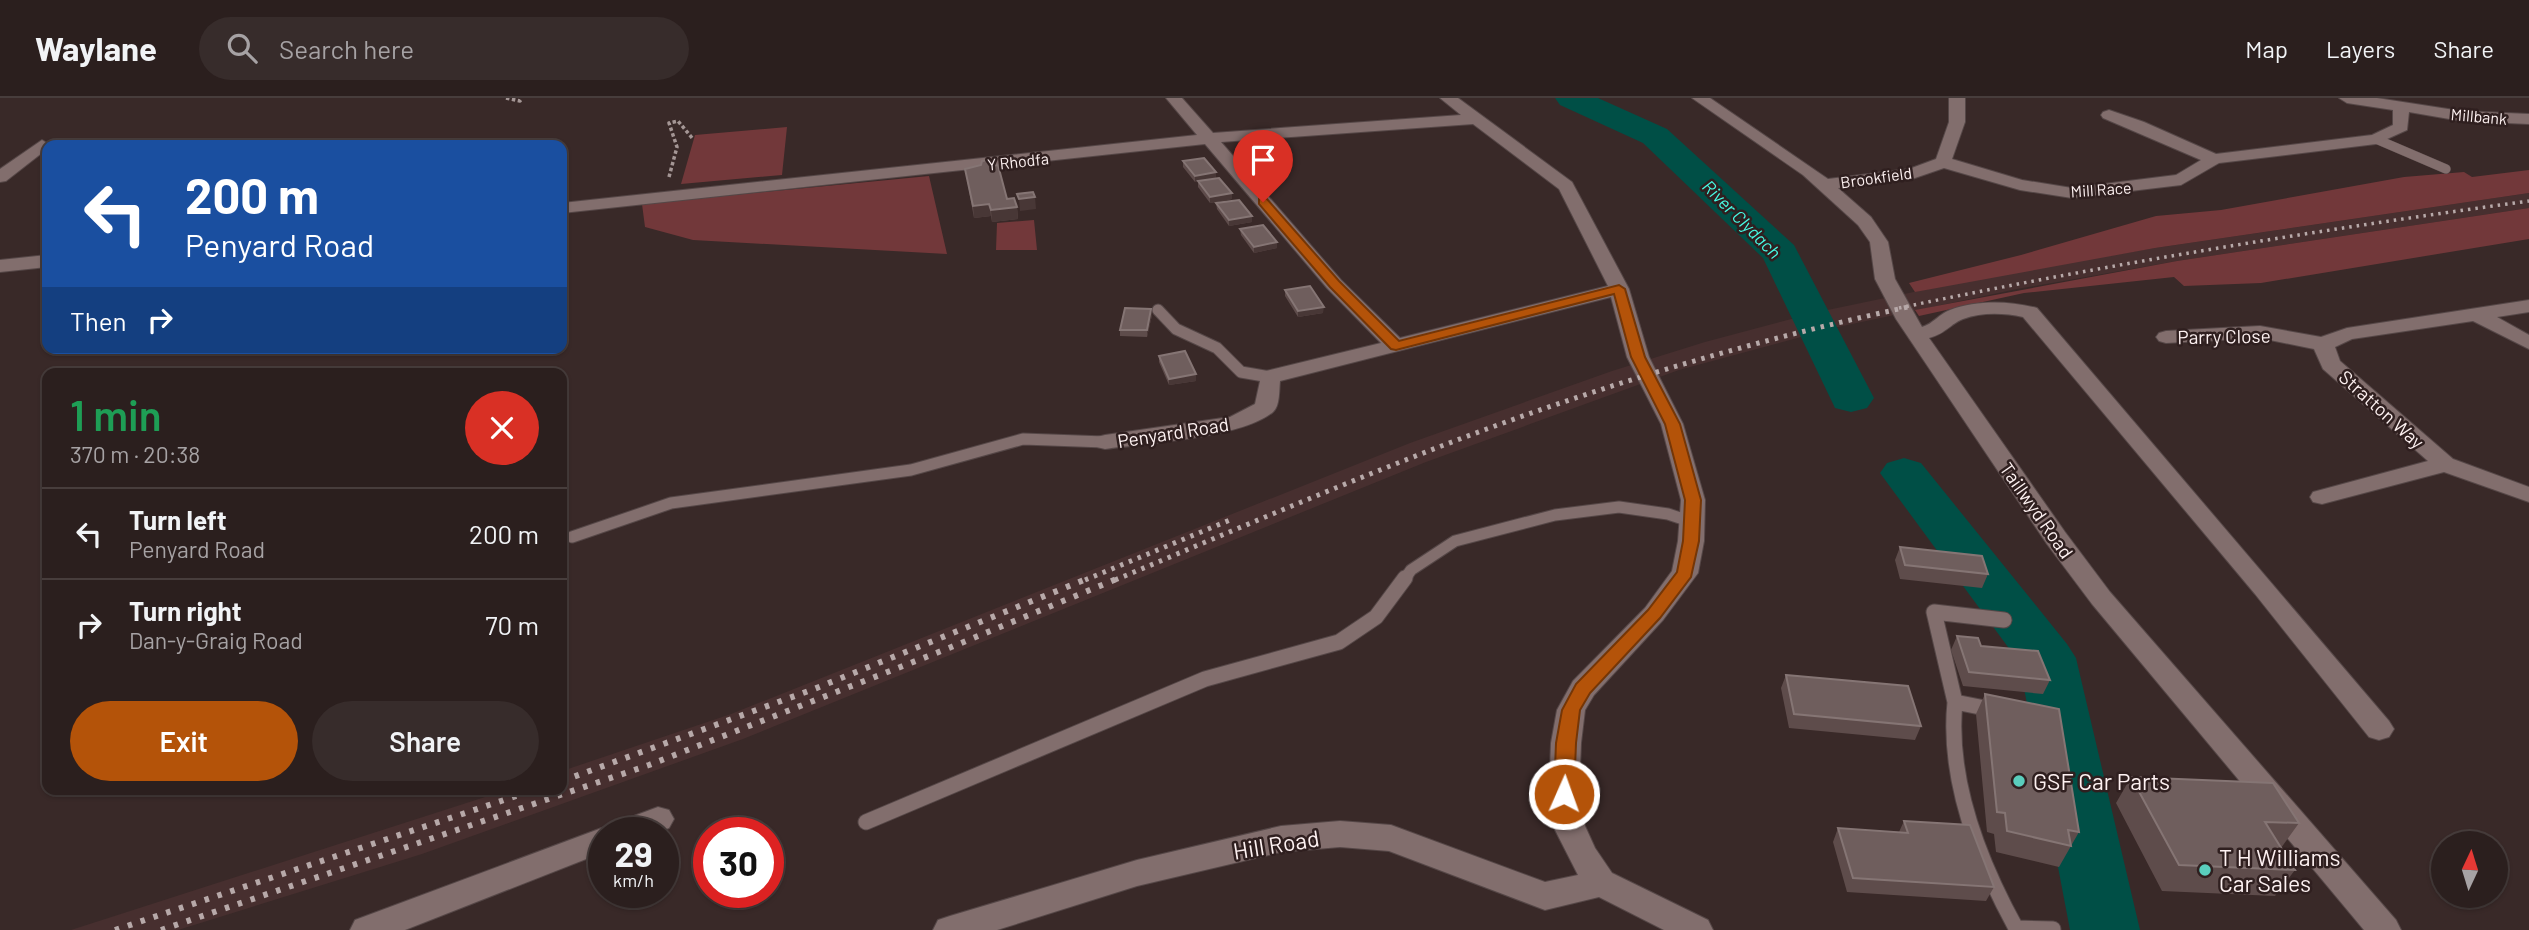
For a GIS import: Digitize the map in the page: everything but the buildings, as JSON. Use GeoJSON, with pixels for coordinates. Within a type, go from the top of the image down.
{"type":"FeatureCollection","features":[{"type":"Feature","properties":{"kind":"street"},"geometry":{"type":"LineString","coordinates":[[1174,98],[1334,284],[1396,346]]}},
{"type":"Feature","properties":{"kind":"street"},"geometry":{"type":"LineString","coordinates":[[1448,98],[1566,186],[1619,289],[1638,357],[1672,424],[1693,500],[1685,573],[1654,614],[1583,688],[1571,710],[1566,743],[1564,794],[1569,826],[1582,855],[1601,883],[1696,930]]}},
{"type":"Feature","properties":{"kind":"street","name":"Taillwyd Road"},"geometry":{"type":"LineString","coordinates":[[1700,98],[1825,184],[1865,221],[1879,242],[1885,278],[1916,335],[2101,598],[2384,930]]}},
{"type":"Feature","properties":{"kind":"street"},"geometry":{"type":"LineString","coordinates":[[1943,162],[1957,121],[1957,98]]}},
{"type":"Feature","properties":{"kind":"street","name":"Millbank"},"geometry":{"type":"LineString","coordinates":[[2347,98],[2401,108],[2498,119],[2529,119]]}},
{"type":"Feature","properties":{"kind":"street"},"geometry":{"type":"LineString","coordinates":[[2093,124],[2124,102]]}},
{"type":"Feature","properties":{"kind":"street"},"geometry":{"type":"LineString","coordinates":[[2376,139],[2401,127],[2401,108]]}},
{"type":"Feature","properties":{"kind":"street","name":"Mill Race"},"geometry":{"type":"LineString","coordinates":[[2109,115],[2214,159]]}},
{"type":"Feature","properties":{"kind":"street","name":"Y Rhodfa"},"geometry":{"type":"LineString","coordinates":[[567,207],[1035,162],[1210,140],[1475,118]]}},
{"type":"Feature","properties":{"kind":"street","name":"Mill Race"},"geometry":{"type":"LineString","coordinates":[[1943,162],[2020,185],[2072,193],[2181,180],[2214,159],[2376,139]]}},
{"type":"Feature","properties":{"kind":"street"},"geometry":{"type":"LineString","coordinates":[[0,177],[42,146]]}},
{"type":"Feature","properties":{"kind":"street","name":"Brookfield"},"geometry":{"type":"LineString","coordinates":[[1825,184],[1912,174],[1943,162]]}},
{"type":"Feature","properties":{"kind":"street"},"geometry":{"type":"LineString","coordinates":[[0,266],[42,262]]}},
{"type":"Feature","properties":{"kind":"street"},"geometry":{"type":"LineString","coordinates":[[1270,377],[1619,289]]}},
{"type":"Feature","properties":{"kind":"street"},"geometry":{"type":"LineString","coordinates":[[2323,344],[2347,334],[2529,306]]}},
{"type":"Feature","properties":{"kind":"street"},"geometry":{"type":"LineString","coordinates":[[1916,335],[1937,329],[1954,315],[1986,308],[2007,307],[2030,312],[2255,577],[2379,729]]}},
{"type":"Feature","properties":{"kind":"street"},"geometry":{"type":"LineString","coordinates":[[2476,314],[2529,343]]}},
{"type":"Feature","properties":{"kind":"street","name":"Parry Close"},"geometry":{"type":"LineString","coordinates":[[2166,337],[2260,332],[2323,344]]}},
{"type":"Feature","properties":{"kind":"street","name":"Stratton Way"},"geometry":{"type":"LineString","coordinates":[[2323,344],[2331,364],[2445,464],[2529,495]]}},
{"type":"Feature","properties":{"kind":"street","name":"Penyard Road"},"geometry":{"type":"LineString","coordinates":[[1105,442],[1236,423],[1266,407],[1270,377]]}},
{"type":"Feature","properties":{"kind":"street"},"geometry":{"type":"LineString","coordinates":[[2322,497],[2445,464]]}},
{"type":"Feature","properties":{"kind":"street","name":"Hill Road"},"geometry":{"type":"LineString","coordinates":[[950,930],[1137,873],[1281,839],[1340,834],[1391,838],[1545,896],[1601,883]]}},
{"type":"Feature","properties":{"kind":"street"},"geometry":{"type":"LineString","coordinates":[[368,930],[588,845]]}},
{"type":"Feature","properties":{"kind":"lane"},"geometry":{"type":"LineString","coordinates":[[2376,139],[2446,169]]}},
{"type":"Feature","properties":{"kind":"lane"},"geometry":{"type":"LineString","coordinates":[[1158,310],[1176,329],[1217,348],[1241,372],[1270,377]]}},
{"type":"Feature","properties":{"kind":"lane"},"geometry":{"type":"LineString","coordinates":[[572,537],[671,503],[911,470],[1023,439],[1105,442]]}},
{"type":"Feature","properties":{"kind":"lane"},"geometry":{"type":"LineString","coordinates":[[866,822],[1193,684],[1339,642],[1376,617],[1411,570],[1455,541],[1555,515],[1619,507],[1668,514],[1692,522]]}},
{"type":"Feature","properties":{"kind":"lane"},"geometry":{"type":"LineString","coordinates":[[2004,620],[1934,612],[1955,702],[1953,712],[1959,769],[1990,878],[2016,929],[2053,929]]}},
{"type":"Feature","properties":{"kind":"lane"},"geometry":{"type":"LineString","coordinates":[[1955,702],[2004,712]]}},
{"type":"Feature","properties":{"kind":"path"},"geometry":{"type":"LineString","coordinates":[[506,98],[520,101],[522,98]]}},
{"type":"Feature","properties":{"kind":"path"},"geometry":{"type":"LineString","coordinates":[[663,197],[676,154],[669,123],[678,121],[693,139]]}},
{"type":"Feature","properties":{"kind":"shaded area"},"geometry":{"type":"Polygon","coordinates":[[[787,127],[782,175],[681,184],[695,135],[787,127]]]}},
{"type":"Feature","properties":{"kind":"shaded area"},"geometry":{"type":"Polygon","coordinates":[[[2529,170],[2529,193],[2155,248],[1915,292],[1909,283],[2021,255],[2156,216],[2221,210],[2404,177],[2464,172],[2472,177],[2529,170]]]}},
{"type":"Feature","properties":{"kind":"shaded area"},"geometry":{"type":"Polygon","coordinates":[[[929,176],[947,254],[693,240],[645,227],[642,204],[929,176]]]}},
{"type":"Feature","properties":{"kind":"shaded area"},"geometry":{"type":"Polygon","coordinates":[[[2529,193],[2529,208],[2177,261],[2017,289],[1838,327],[1679,370],[1426,462],[743,739],[422,854],[178,930],[71,930],[491,795],[567,795],[567,769],[731,714],[1410,443],[1612,371],[1705,342],[1818,312],[1995,275],[2155,248],[2529,193]]]}},
{"type":"Feature","properties":{"kind":"shaded area"},"geometry":{"type":"Polygon","coordinates":[[[2529,208],[2529,239],[2261,283],[2184,286],[2174,277],[2024,293],[1919,316],[1915,310],[2177,261],[2529,208]]]}},
{"type":"Feature","properties":{"kind":"shaded area"},"geometry":{"type":"Polygon","coordinates":[[[1034,220],[1037,250],[996,250],[997,223],[1034,220]]]}},
{"type":"Feature","properties":{"kind":"waterway","name":"River Clydach"},"geometry":{"type":"LineString","coordinates":[[1571,98],[1655,136],[1780,253],[1851,398]]}},
{"type":"Feature","properties":{"kind":"waterway","name":"River Clydach"},"geometry":{"type":"LineString","coordinates":[[1904,473],[2047,658],[2105,930]]}},
{"type":"Feature","properties":{"kind":"railway"},"geometry":{"type":"LineString","coordinates":[[1899,308],[2213,249],[2529,201]]}},
{"type":"Feature","properties":{"kind":"railway"},"geometry":{"type":"LineString","coordinates":[[1115,580],[1367,475],[1589,393],[1779,338],[1908,307]]}},
{"type":"Feature","properties":{"kind":"railway"},"geometry":{"type":"LineString","coordinates":[[1085,580],[1230,520]]}},
{"type":"Feature","properties":{"kind":"railway"},"geometry":{"type":"LineString","coordinates":[[567,779],[814,689],[1089,578]]}},
{"type":"Feature","properties":{"kind":"railway"},"geometry":{"type":"LineString","coordinates":[[567,793],[649,765],[949,648],[1119,578]]}},
{"type":"Feature","properties":{"kind":"railway"},"geometry":{"type":"LineString","coordinates":[[115,930],[519,795]]}},
{"type":"Feature","properties":{"kind":"railway"},"geometry":{"type":"LineString","coordinates":[[161,930],[560,795]]}},
{"type":"Feature","properties":{"kind":"place","name":"GSF Car Parts"},"geometry":{"type":"Point","coordinates":[2019,781]}},
{"type":"Feature","properties":{"kind":"place","name":"T H Williams Car Sales"},"geometry":{"type":"Point","coordinates":[2205,870]}},
{"type":"Feature","properties":{"kind":"route"},"geometry":{"type":"LineString","coordinates":[[1263,202],[1334,284],[1396,346],[1619,289],[1638,357],[1672,424],[1693,500],[1691,541],[1685,573],[1654,614],[1583,688],[1571,710],[1566,743],[1564,794]]}}]}
